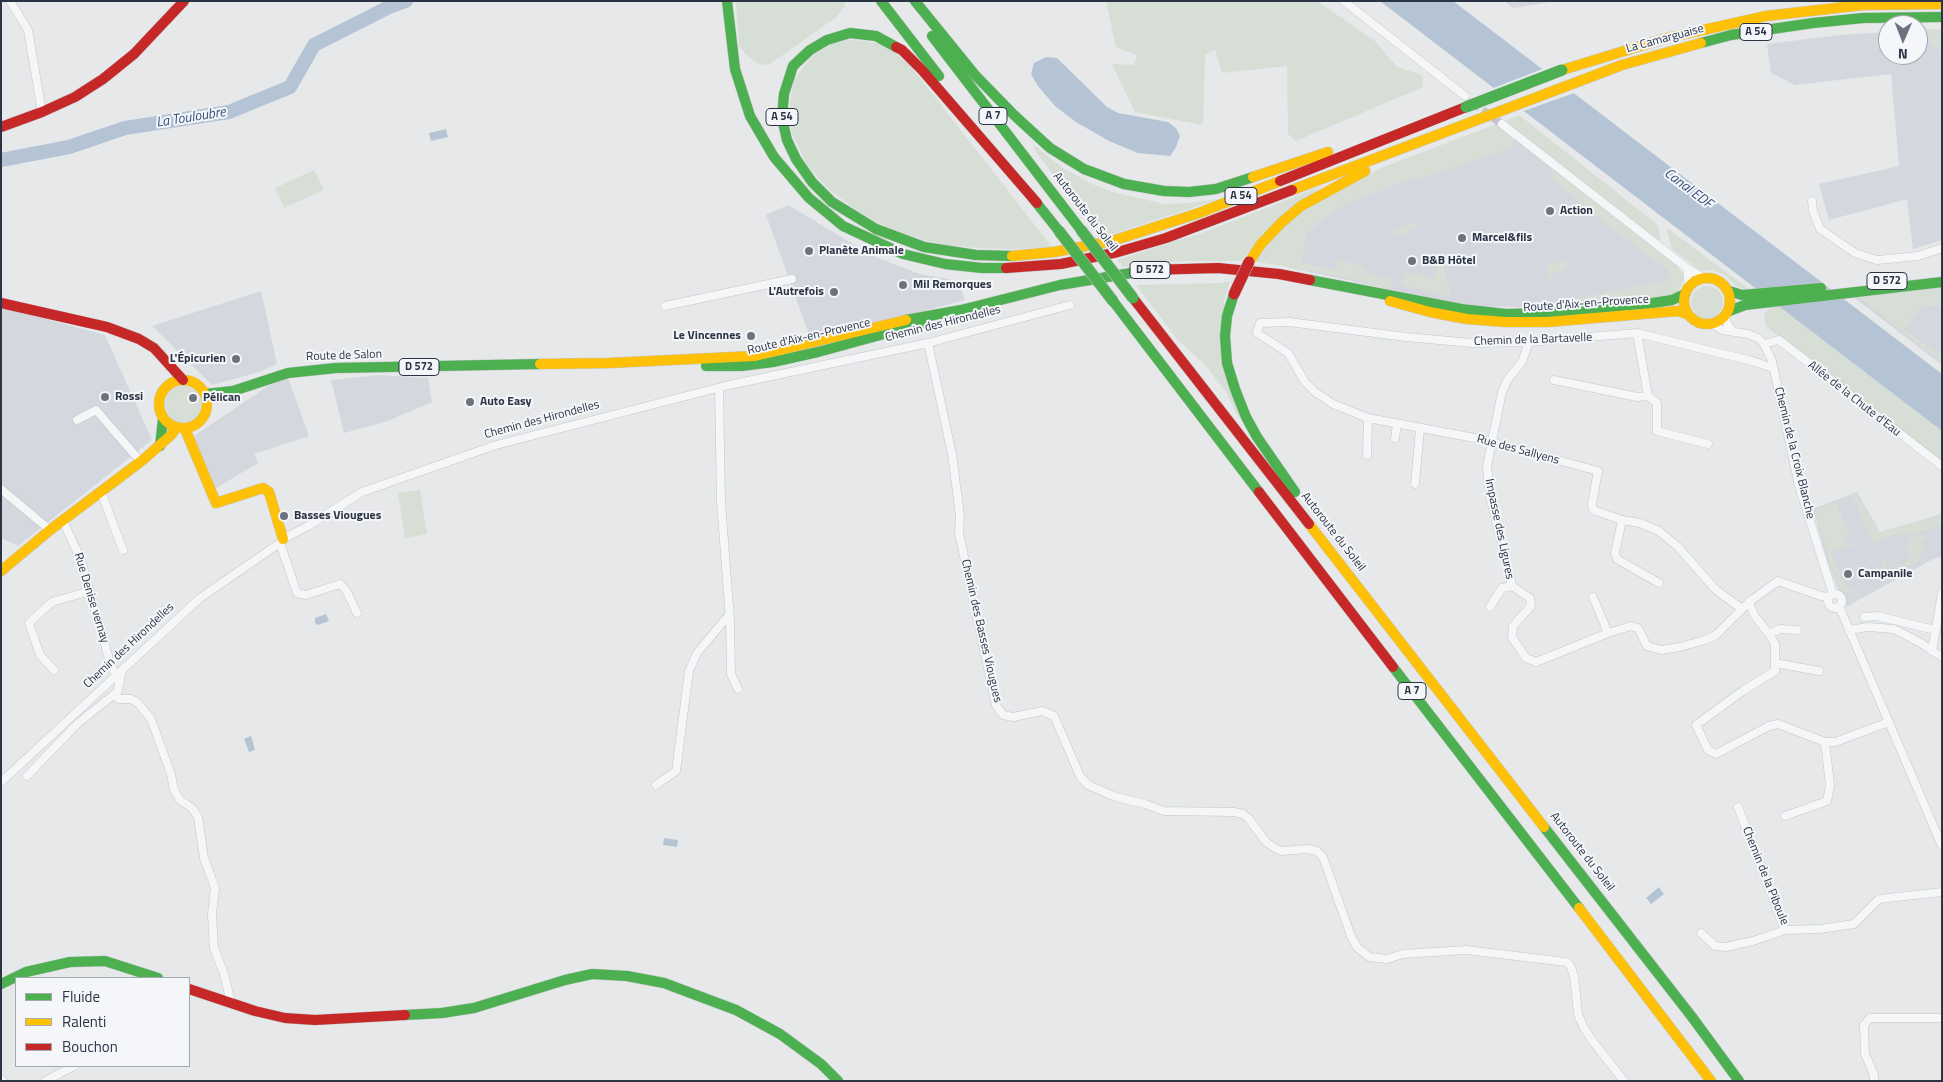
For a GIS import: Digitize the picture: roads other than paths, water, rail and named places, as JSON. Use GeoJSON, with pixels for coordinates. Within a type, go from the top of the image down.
{"type":"FeatureCollection","features":[{"type":"Feature","properties":{"kind":"main road"},"geometry":{"type":"LineString","coordinates":[[1,127],[42,112],[75,97],[103,79],[134,54],[184,1]]}},
{"type":"Feature","properties":{"kind":"main road","name":"A 54"},"geometry":{"type":"LineString","coordinates":[[727,1],[727,18],[735,69],[750,116],[774,157],[809,198],[843,226],[903,254],[927,261],[982,268],[1021,268],[1061,264],[1118,252],[1166,238],[1406,151],[1504,111],[1580,83]]}},
{"type":"Feature","properties":{"kind":"main road","name":"A 7"},"geometry":{"type":"LineString","coordinates":[[881,1],[1711,1081]]}},
{"type":"Feature","properties":{"kind":"main road","name":"Autoroute du Soleil"},"geometry":{"type":"LineString","coordinates":[[905,1],[1133,298],[1692,1017],[1739,1081]]}},
{"type":"Feature","properties":{"kind":"main road"},"geometry":{"type":"LineString","coordinates":[[915,1],[975,75],[1050,148],[1084,169],[1124,184],[1164,191],[1189,192],[1216,189],[1338,148],[1422,125]]}},
{"type":"Feature","properties":{"kind":"main road","name":"La Camarguaise"},"geometry":{"type":"LineString","coordinates":[[1422,125],[1466,102],[1667,38],[1766,16],[1863,4],[1942,4]]}},
{"type":"Feature","properties":{"kind":"main road","name":"La Camarguaise"},"geometry":{"type":"LineString","coordinates":[[1580,83],[1622,64],[1731,35],[1862,18],[1942,17]]}},
{"type":"Feature","properties":{"kind":"main road"},"geometry":{"type":"LineString","coordinates":[[1580,83],[1742,40],[1816,29],[1871,25],[1942,24]]}},
{"type":"Feature","properties":{"kind":"main road","name":"A 54"},"geometry":{"type":"LineString","coordinates":[[1037,203],[922,70],[902,50],[876,36],[850,33],[827,40],[810,50],[793,66],[784,94],[782,118],[787,140],[796,159],[812,182],[840,208],[876,229],[924,247],[976,255],[1009,256],[1054,252],[1112,241],[1199,214],[1422,125]]}},
{"type":"Feature","properties":{"kind":"main road"},"geometry":{"type":"LineString","coordinates":[[1378,612],[1275,465],[1246,417],[1227,363],[1225,336],[1227,316],[1234,294],[1249,262],[1261,244],[1281,223],[1301,206],[1406,151]]}},
{"type":"Feature","properties":{"kind":"main road","name":"Route d'Aix-en-Provence"},"geometry":{"type":"LineString","coordinates":[[609,363],[742,357],[771,353],[912,319],[961,310],[1069,283],[1151,270],[1218,268],[1279,274],[1461,308],[1506,314],[1544,313],[1653,303],[1672,300],[1687,290]]}},
{"type":"Feature","properties":{"kind":"main road","name":"D 572"},"geometry":{"type":"LineString","coordinates":[[1727,314],[1743,300],[1833,287],[1942,276]]}},
{"type":"Feature","properties":{"kind":"main road"},"geometry":{"type":"LineString","coordinates":[[1704,278],[1719,280],[1729,291],[1731,298],[1727,314],[1713,324],[1699,323],[1687,314],[1684,301],[1687,290],[1697,280],[1704,278]]}},
{"type":"Feature","properties":{"kind":"main road","name":"D 572"},"geometry":{"type":"LineString","coordinates":[[1729,291],[1743,300],[1942,284]]}},
{"type":"Feature","properties":{"kind":"main road","name":"Route d'Aix-en-Provence"},"geometry":{"type":"LineString","coordinates":[[1341,286],[1430,312],[1467,319],[1506,322],[1547,322],[1658,312],[1687,314]]}},
{"type":"Feature","properties":{"kind":"main road"},"geometry":{"type":"LineString","coordinates":[[1,302],[115,330],[139,339],[154,348],[183,380]]}},
{"type":"Feature","properties":{"kind":"main road","name":"Route d'Aix-en-Provence"},"geometry":{"type":"LineString","coordinates":[[659,362],[704,366],[740,366],[766,363],[818,352],[913,327],[961,310]]}},
{"type":"Feature","properties":{"kind":"main road"},"geometry":{"type":"LineString","coordinates":[[167,361],[170,383]]}},
{"type":"Feature","properties":{"kind":"main road","name":"Route de Salon"},"geometry":{"type":"LineString","coordinates":[[205,394],[233,391],[288,372],[326,369],[609,363]]}},
{"type":"Feature","properties":{"kind":"main road"},"geometry":{"type":"LineString","coordinates":[[1,572],[50,530],[141,462],[160,446],[181,428],[199,422],[207,408],[205,394],[196,384],[183,380],[170,383],[164,389],[158,404],[163,419],[160,446]]}},
{"type":"Feature","properties":{"kind":"main road","name":"Route de Salon"},"geometry":{"type":"LineString","coordinates":[[207,408],[233,391]]}},
{"type":"Feature","properties":{"kind":"main road"},"geometry":{"type":"LineString","coordinates":[[163,419],[181,428],[216,503],[263,488],[269,492],[281,541]]}},
{"type":"Feature","properties":{"kind":"main road"},"geometry":{"type":"LineString","coordinates":[[16,977],[26,972],[70,962],[105,961],[155,977]]}},
{"type":"Feature","properties":{"kind":"main road"},"geometry":{"type":"LineString","coordinates":[[190,989],[285,1018],[315,1020],[442,1013],[474,1008],[565,980],[592,974],[627,976],[664,983],[736,1010],[780,1034],[821,1064],[838,1081]]}},
{"type":"Feature","properties":{"kind":"main road"},"geometry":{"type":"LineString","coordinates":[[1,984],[15,977]]}},
{"type":"Feature","properties":{"kind":"street"},"geometry":{"type":"LineString","coordinates":[[10,1],[28,30],[42,112]]}},
{"type":"Feature","properties":{"kind":"street"},"geometry":{"type":"LineString","coordinates":[[1344,1],[1466,102]]}},
{"type":"Feature","properties":{"kind":"street"},"geometry":{"type":"LineString","coordinates":[[1502,124],[1686,268],[1704,278]]}},
{"type":"Feature","properties":{"kind":"street"},"geometry":{"type":"LineString","coordinates":[[1812,201],[1813,211],[1820,229],[1855,253],[1877,260],[1918,256],[1942,248]]}},
{"type":"Feature","properties":{"kind":"street"},"geometry":{"type":"LineString","coordinates":[[1686,268],[1687,290]]}},
{"type":"Feature","properties":{"kind":"street"},"geometry":{"type":"LineString","coordinates":[[664,306],[792,279]]}},
{"type":"Feature","properties":{"kind":"street","name":"Chemin des Hirondelles"},"geometry":{"type":"LineString","coordinates":[[1,782],[200,598],[281,541],[362,492],[496,445],[719,388],[928,343],[1070,305]]}},
{"type":"Feature","properties":{"kind":"street"},"geometry":{"type":"LineString","coordinates":[[1727,314],[1728,325],[1734,332]]}},
{"type":"Feature","properties":{"kind":"street","name":"Chemin de la Bartavelle"},"geometry":{"type":"LineString","coordinates":[[1260,323],[1289,322],[1406,337],[1472,343],[1529,342],[1637,333],[1752,361],[1772,368]]}},
{"type":"Feature","properties":{"kind":"street","name":"Rue des Sallyens"},"geometry":{"type":"LineString","coordinates":[[1260,323],[1258,333],[1288,353],[1305,382],[1315,392],[1333,404],[1368,418],[1480,439],[1598,471],[1592,504],[1593,510],[1622,520],[1640,523],[1659,531],[1678,547],[1716,590],[1742,609]]}},
{"type":"Feature","properties":{"kind":"street"},"geometry":{"type":"LineString","coordinates":[[1713,324],[1722,330],[1758,338],[1764,344]]}},
{"type":"Feature","properties":{"kind":"street"},"geometry":{"type":"LineString","coordinates":[[1637,333],[1648,396],[1657,403],[1657,431],[1708,444]]}},
{"type":"Feature","properties":{"kind":"street","name":"Allée de la Chute d'Eau"},"geometry":{"type":"LineString","coordinates":[[1764,344],[1780,340],[1942,466]]}},
{"type":"Feature","properties":{"kind":"street","name":"Impasse des Ligures"},"geometry":{"type":"LineString","coordinates":[[1512,586],[1490,496],[1487,466],[1502,392],[1508,379],[1522,362],[1529,342]]}},
{"type":"Feature","properties":{"kind":"street","name":"Chemin des Basses Viougues"},"geometry":{"type":"LineString","coordinates":[[928,343],[952,454],[960,516],[959,533],[996,705],[1003,714],[1013,717],[1042,711],[1054,716],[1080,776],[1088,785],[1116,797],[1164,811],[1234,812],[1243,814],[1266,842],[1275,848],[1281,850],[1308,849],[1317,851],[1323,858],[1351,936],[1357,947],[1370,957],[1387,959],[1403,954],[1466,950],[1566,962],[1570,965],[1574,976],[1578,1014],[1583,1026],[1624,1081]]}},
{"type":"Feature","properties":{"kind":"street","name":"Chemin de la Croix Blanche"},"geometry":{"type":"LineString","coordinates":[[1764,344],[1772,360],[1772,368],[1799,486],[1831,596]]}},
{"type":"Feature","properties":{"kind":"street"},"geometry":{"type":"LineString","coordinates":[[818,352],[822,366]]}},
{"type":"Feature","properties":{"kind":"street"},"geometry":{"type":"LineString","coordinates":[[1554,380],[1637,397],[1648,396]]}},
{"type":"Feature","properties":{"kind":"street"},"geometry":{"type":"LineString","coordinates":[[719,388],[721,502],[730,614],[731,674],[738,689]]}},
{"type":"Feature","properties":{"kind":"street"},"geometry":{"type":"LineString","coordinates":[[77,420],[96,410],[141,462]]}},
{"type":"Feature","properties":{"kind":"street"},"geometry":{"type":"LineString","coordinates":[[1367,454],[1368,418]]}},
{"type":"Feature","properties":{"kind":"street"},"geometry":{"type":"LineString","coordinates":[[1395,438],[1397,424]]}},
{"type":"Feature","properties":{"kind":"street"},"geometry":{"type":"LineString","coordinates":[[1415,484],[1420,428]]}},
{"type":"Feature","properties":{"kind":"street"},"geometry":{"type":"LineString","coordinates":[[1,489],[50,530]]}},
{"type":"Feature","properties":{"kind":"street"},"geometry":{"type":"LineString","coordinates":[[101,492],[122,550]]}},
{"type":"Feature","properties":{"kind":"street","name":"Rue Denise vernay"},"geometry":{"type":"LineString","coordinates":[[63,520],[81,560],[111,666],[119,674]]}},
{"type":"Feature","properties":{"kind":"street"},"geometry":{"type":"LineString","coordinates":[[1622,520],[1615,553],[1617,559],[1659,583]]}},
{"type":"Feature","properties":{"kind":"street"},"geometry":{"type":"LineString","coordinates":[[281,541],[297,593],[306,595],[340,584],[346,590],[357,614]]}},
{"type":"Feature","properties":{"kind":"street"},"geometry":{"type":"LineString","coordinates":[[1490,607],[1502,588],[1512,586],[1530,598],[1531,606],[1513,626],[1512,637],[1526,658],[1536,662],[1608,633],[1631,626],[1638,628],[1647,646],[1661,650],[1680,647],[1716,635],[1749,602],[1778,581],[1821,596],[1831,596],[1828,601],[1830,606],[1834,608],[1839,606],[1942,846]]}},
{"type":"Feature","properties":{"kind":"street"},"geometry":{"type":"LineString","coordinates":[[54,670],[40,655],[29,623],[52,602],[90,592]]}},
{"type":"Feature","properties":{"kind":"street"},"geometry":{"type":"LineString","coordinates":[[1932,651],[1942,593]]}},
{"type":"Feature","properties":{"kind":"street"},"geometry":{"type":"LineString","coordinates":[[1593,597],[1608,633]]}},
{"type":"Feature","properties":{"kind":"street"},"geometry":{"type":"LineString","coordinates":[[1749,602],[1754,614],[1774,644],[1775,671],[1744,690],[1696,725],[1708,750],[1716,754],[1769,726],[1778,724],[1825,742],[1835,742],[1890,722]]}},
{"type":"Feature","properties":{"kind":"street"},"geometry":{"type":"LineString","coordinates":[[656,785],[676,771],[689,671],[698,653],[730,614]]}},
{"type":"Feature","properties":{"kind":"street"},"geometry":{"type":"LineString","coordinates":[[1864,617],[1877,616],[1935,630]]}},
{"type":"Feature","properties":{"kind":"street"},"geometry":{"type":"LineString","coordinates":[[1849,630],[1874,626],[1894,629],[1942,657]]}},
{"type":"Feature","properties":{"kind":"street"},"geometry":{"type":"LineString","coordinates":[[1769,634],[1780,629],[1797,630]]}},
{"type":"Feature","properties":{"kind":"street"},"geometry":{"type":"LineString","coordinates":[[1775,663],[1820,670]]}},
{"type":"Feature","properties":{"kind":"street"},"geometry":{"type":"LineString","coordinates":[[119,674],[116,697],[119,699],[131,699],[138,703],[151,719],[171,774],[174,790],[180,800],[192,808],[198,817],[204,858],[215,888],[212,914],[214,948],[224,974],[230,1002]]}},
{"type":"Feature","properties":{"kind":"street"},"geometry":{"type":"LineString","coordinates":[[27,776],[77,724],[117,692]]}},
{"type":"Feature","properties":{"kind":"street"},"geometry":{"type":"LineString","coordinates":[[1785,816],[1826,801],[1830,785],[1825,742]]}},
{"type":"Feature","properties":{"kind":"street","name":"Chemin de la Piboule"},"geometry":{"type":"LineString","coordinates":[[1738,807],[1785,930],[1820,929],[1854,924],[1879,899],[1942,892]]}},
{"type":"Feature","properties":{"kind":"street"},"geometry":{"type":"LineString","coordinates":[[1701,933],[1715,946],[1726,947],[1753,941],[1785,930]]}},
{"type":"Feature","properties":{"kind":"street"},"geometry":{"type":"LineString","coordinates":[[1874,1081],[1874,1074],[1865,1054],[1864,1025],[1870,1018],[1942,1018]]}},
{"type":"Feature","properties":{"kind":"street"},"geometry":{"type":"LineString","coordinates":[[46,1081],[72,1067]]}},
{"type":"Feature","properties":{"kind":"water","name":"Canal EDF"},"geometry":{"type":"Polygon","coordinates":[[[1380,1],[1453,1],[1942,374],[1942,431],[1380,1]]]}},
{"type":"Feature","properties":{"kind":"water"},"geometry":{"type":"Polygon","coordinates":[[[1046,57],[1057,58],[1107,107],[1118,113],[1168,122],[1176,128],[1180,136],[1170,156],[1138,153],[1109,141],[1076,122],[1055,106],[1038,86],[1031,74],[1034,63],[1046,57]]]}},
{"type":"Feature","properties":{"kind":"water"},"geometry":{"type":"Polygon","coordinates":[[[446,129],[448,137],[431,141],[429,133],[446,129]]]}},
{"type":"Feature","properties":{"kind":"water"},"geometry":{"type":"Polygon","coordinates":[[[326,614],[329,621],[318,625],[315,623],[315,618],[326,614]]]}},
{"type":"Feature","properties":{"kind":"water"},"geometry":{"type":"Polygon","coordinates":[[[251,736],[255,750],[249,752],[244,739],[251,736]]]}},
{"type":"Feature","properties":{"kind":"water"},"geometry":{"type":"Polygon","coordinates":[[[664,838],[678,840],[677,847],[663,845],[664,838]]]}},
{"type":"Feature","properties":{"kind":"water"},"geometry":{"type":"Polygon","coordinates":[[[1659,887],[1664,894],[1651,904],[1646,898],[1659,887]]]}},
{"type":"Feature","properties":{"kind":"waterway","name":"La Touloubre"},"geometry":{"type":"LineString","coordinates":[[1,160],[69,147],[125,128],[229,112],[290,87],[314,45],[389,7],[406,1]]}},
{"type":"Feature","properties":{"kind":"tunnel"},"geometry":{"type":"LineString","coordinates":[[1473,103],[1502,124]]}},
{"type":"Feature","properties":{"kind":"place","name":"Action"},"geometry":{"type":"Point","coordinates":[1550,211]}},
{"type":"Feature","properties":{"kind":"place","name":"Marcel&fils"},"geometry":{"type":"Point","coordinates":[1462,238]}},
{"type":"Feature","properties":{"kind":"place","name":"Planète Animale"},"geometry":{"type":"Point","coordinates":[809,251]}},
{"type":"Feature","properties":{"kind":"place","name":"B&B Hôtel"},"geometry":{"type":"Point","coordinates":[1412,261]}},
{"type":"Feature","properties":{"kind":"place","name":"Mil Remorques"},"geometry":{"type":"Point","coordinates":[903,285]}},
{"type":"Feature","properties":{"kind":"place","name":"L'Autrefois"},"geometry":{"type":"Point","coordinates":[834,292]}},
{"type":"Feature","properties":{"kind":"place","name":"Le Vincennes"},"geometry":{"type":"Point","coordinates":[751,336]}},
{"type":"Feature","properties":{"kind":"place","name":"L'Épicurien"},"geometry":{"type":"Point","coordinates":[236,359]}},
{"type":"Feature","properties":{"kind":"place","name":"Rossi"},"geometry":{"type":"Point","coordinates":[105,397]}},
{"type":"Feature","properties":{"kind":"place","name":"Pélican"},"geometry":{"type":"Point","coordinates":[193,398]}},
{"type":"Feature","properties":{"kind":"place","name":"Auto Easy"},"geometry":{"type":"Point","coordinates":[470,402]}},
{"type":"Feature","properties":{"kind":"place","name":"Basses Viougues"},"geometry":{"type":"Point","coordinates":[284,516]}},
{"type":"Feature","properties":{"kind":"place","name":"Campanile"},"geometry":{"type":"Point","coordinates":[1848,574]}}]}
